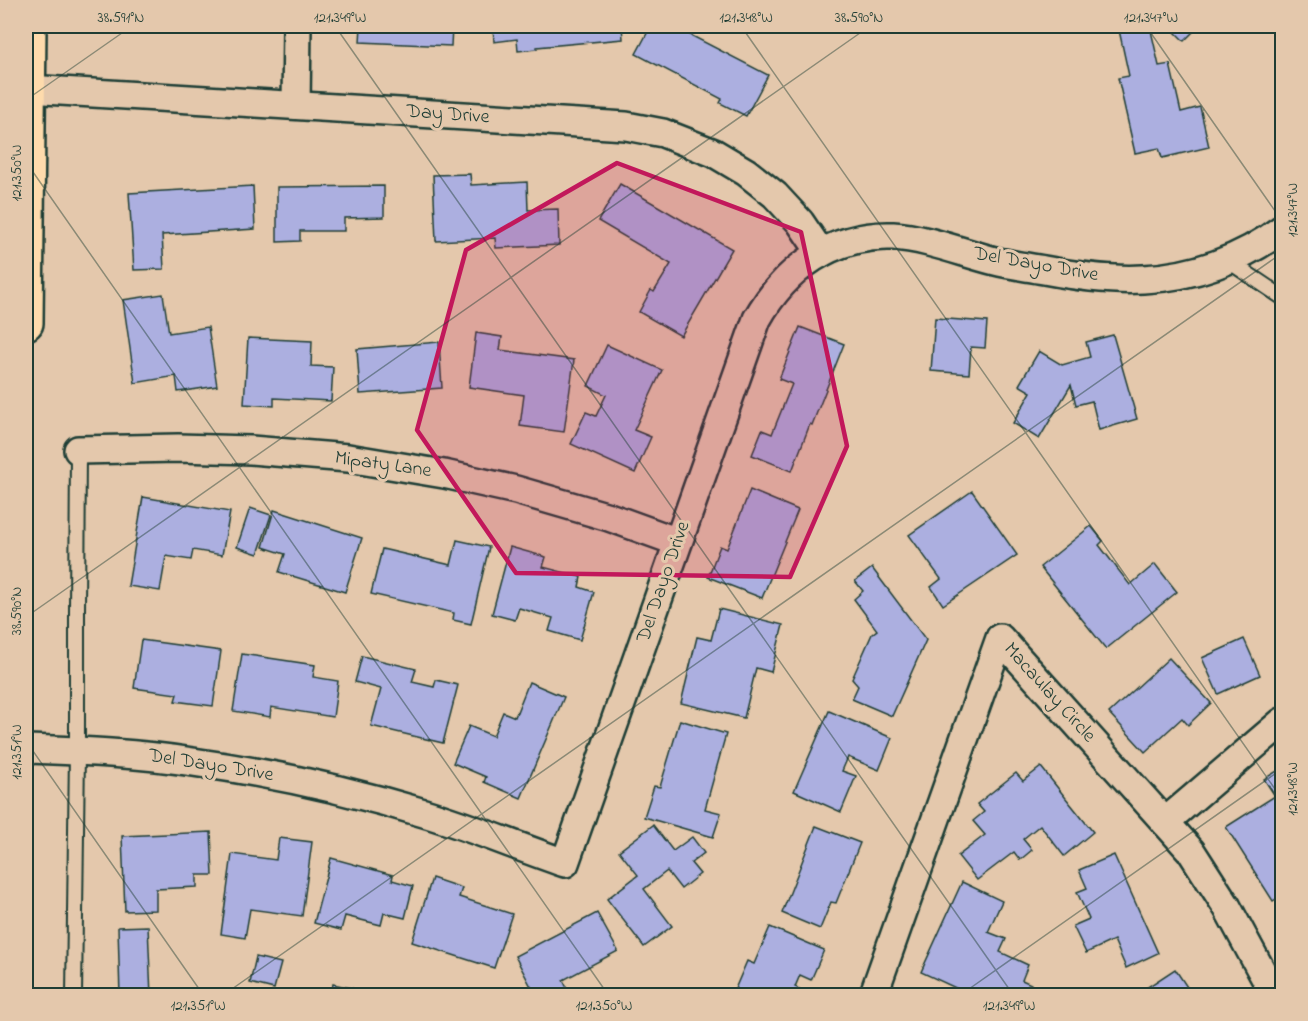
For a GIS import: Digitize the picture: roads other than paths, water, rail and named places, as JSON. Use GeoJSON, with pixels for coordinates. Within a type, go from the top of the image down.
{"type":"FeatureCollection","features":[{"type":"Feature","properties":{"kind":"main road"},"geometry":{"type":"LineString","coordinates":[[26,323],[29,26]]}},
{"type":"Feature","properties":{"kind":"street"},"geometry":{"type":"LineString","coordinates":[[296,105],[297,26]]}},
{"type":"Feature","properties":{"kind":"street","name":"Day Drive"},"geometry":{"type":"LineString","coordinates":[[28,89],[626,126],[663,133],[714,153],[746,172],[775,195],[800,222],[821,253]]}},
{"type":"Feature","properties":{"kind":"street","name":"Del Dayo Drive"},"geometry":{"type":"LineString","coordinates":[[26,749],[118,753],[192,761],[289,778],[425,813],[565,863],[757,319],[766,303],[789,275],[821,253],[839,245],[874,237],[910,238],[997,262],[1074,275],[1145,279],[1181,274],[1216,265],[1249,250],[1282,229]]}},
{"type":"Feature","properties":{"kind":"street","name":"Mipaty Lane"},"geometry":{"type":"LineString","coordinates":[[78,450],[178,448],[251,450],[359,460],[444,474],[516,490],[609,517],[678,542]]}},
{"type":"Feature","properties":{"kind":"street","name":"Macaulay Circle"},"geometry":{"type":"LineString","coordinates":[[873,996],[1000,638],[1191,851],[1227,907],[1275,996]]}},
{"type":"Feature","properties":{"kind":"street"},"geometry":{"type":"LineString","coordinates":[[1165,822],[1282,722]]}},
{"type":"Feature","properties":{"kind":"lane"},"geometry":{"type":"LineString","coordinates":[[1227,260],[1282,297]]}},
{"type":"Feature","properties":{"kind":"lane"},"geometry":{"type":"LineString","coordinates":[[74,996],[78,450]]}}]}
